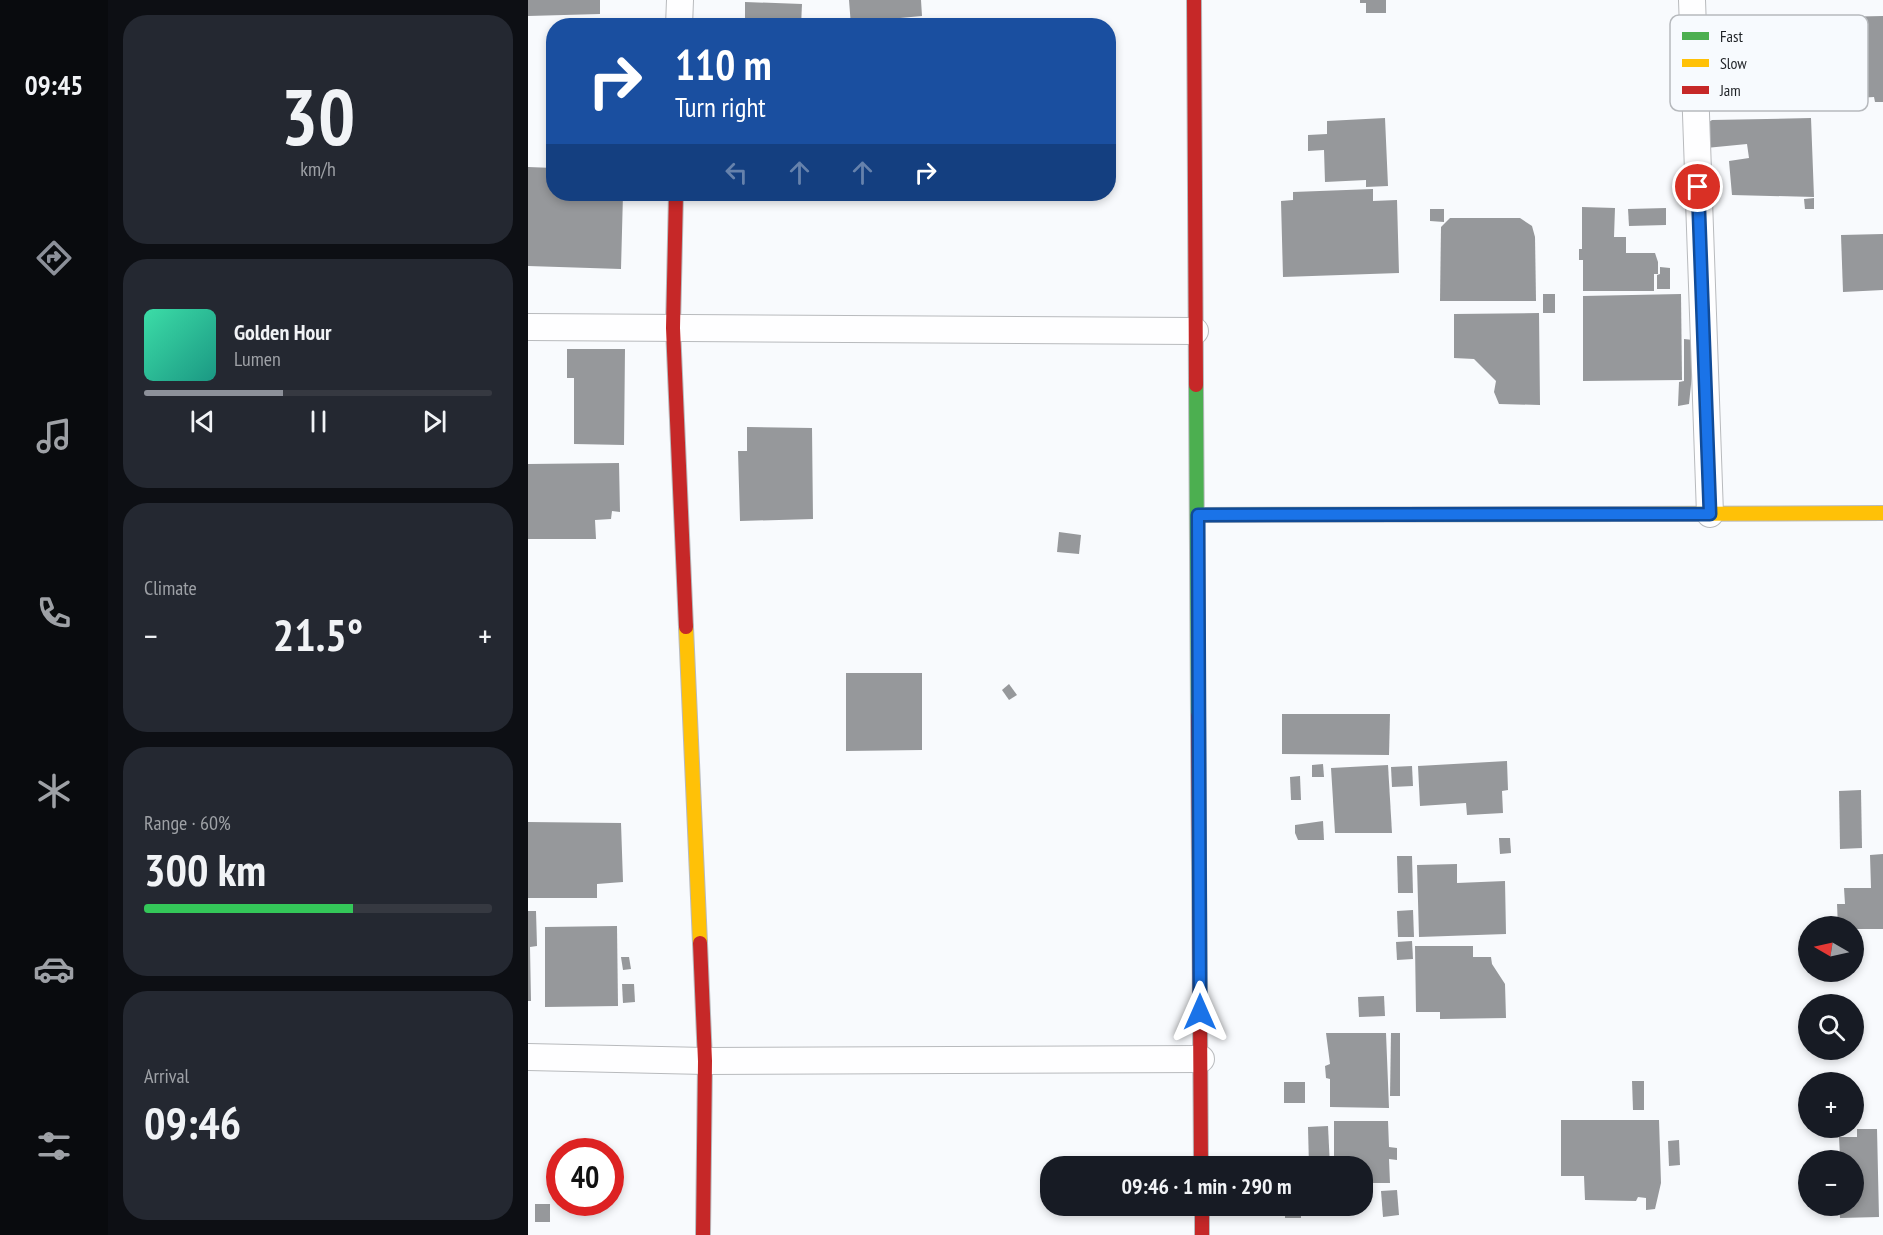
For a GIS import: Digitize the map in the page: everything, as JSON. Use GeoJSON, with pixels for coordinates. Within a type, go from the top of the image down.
{"type":"FeatureCollection","features":[{"type":"Feature","properties":{"kind":"street"},"geometry":{"type":"LineString","coordinates":[[679,18],[680,0]]}},
{"type":"Feature","properties":{"kind":"street"},"geometry":{"type":"LineString","coordinates":[[1194,0],[1201,1156]]}},
{"type":"Feature","properties":{"kind":"street"},"geometry":{"type":"LineString","coordinates":[[1692,0],[1693,15]]}},
{"type":"Feature","properties":{"kind":"street"},"geometry":{"type":"LineString","coordinates":[[1696,111],[1710,514]]}},
{"type":"Feature","properties":{"kind":"street"},"geometry":{"type":"LineString","coordinates":[[676,201],[673,328],[705,1061],[703,1235]]}},
{"type":"Feature","properties":{"kind":"street"},"geometry":{"type":"LineString","coordinates":[[528,327],[1195,331]]}},
{"type":"Feature","properties":{"kind":"street"},"geometry":{"type":"LineString","coordinates":[[1198,515],[1883,513]]}},
{"type":"Feature","properties":{"kind":"street"},"geometry":{"type":"LineString","coordinates":[[528,1057],[705,1061],[1201,1059]]}},
{"type":"Feature","properties":{"kind":"street"},"geometry":{"type":"LineString","coordinates":[[1202,1216],[1202,1235]]}},
{"type":"Feature","properties":{"kind":"building"},"geometry":{"type":"Polygon","coordinates":[[[528,0],[600,0],[600,14],[528,16],[528,0]]]}},
{"type":"Feature","properties":{"kind":"building"},"geometry":{"type":"Polygon","coordinates":[[[849,0],[921,0],[922,16],[850,18],[849,0]]]}},
{"type":"Feature","properties":{"kind":"building"},"geometry":{"type":"Polygon","coordinates":[[[1360,0],[1386,0],[1386,13],[1366,13],[1366,3],[1360,3],[1360,0]]]}},
{"type":"Feature","properties":{"kind":"building"},"geometry":{"type":"Polygon","coordinates":[[[745,2],[802,4],[801,18],[745,18],[745,2]]]}},
{"type":"Feature","properties":{"kind":"building"},"geometry":{"type":"Polygon","coordinates":[[[1868,16],[1883,16],[1883,102],[1875,102],[1874,97],[1868,97],[1868,16]]]}},
{"type":"Feature","properties":{"kind":"building"},"geometry":{"type":"Polygon","coordinates":[[[1385,118],[1388,186],[1366,187],[1366,180],[1325,182],[1324,150],[1308,151],[1308,135],[1327,134],[1327,121],[1385,118]]]}},
{"type":"Feature","properties":{"kind":"building"},"geometry":{"type":"Polygon","coordinates":[[[1811,118],[1814,197],[1732,195],[1729,161],[1749,158],[1747,144],[1706,148],[1704,125],[1712,120],[1811,118]]]}},
{"type":"Feature","properties":{"kind":"building"},"geometry":{"type":"Polygon","coordinates":[[[528,167],[546,168],[546,201],[623,201],[621,269],[528,266],[528,167]]]}},
{"type":"Feature","properties":{"kind":"building"},"geometry":{"type":"Polygon","coordinates":[[[1373,189],[1373,201],[1397,200],[1399,273],[1283,277],[1281,201],[1293,200],[1293,192],[1373,189]]]}},
{"type":"Feature","properties":{"kind":"building"},"geometry":{"type":"Polygon","coordinates":[[[1814,198],[1814,209],[1805,209],[1804,199],[1814,198]]]}},
{"type":"Feature","properties":{"kind":"building"},"geometry":{"type":"Polygon","coordinates":[[[1582,207],[1615,208],[1614,237],[1626,237],[1626,253],[1655,253],[1658,274],[1654,274],[1654,291],[1583,291],[1583,260],[1579,260],[1579,249],[1582,249],[1582,207]]]}},
{"type":"Feature","properties":{"kind":"building"},"geometry":{"type":"Polygon","coordinates":[[[1666,208],[1666,225],[1629,226],[1628,209],[1666,208]]]}},
{"type":"Feature","properties":{"kind":"building"},"geometry":{"type":"Polygon","coordinates":[[[1430,209],[1444,209],[1444,222],[1430,221],[1430,209]]]}},
{"type":"Feature","properties":{"kind":"building"},"geometry":{"type":"Polygon","coordinates":[[[1450,218],[1520,218],[1532,226],[1535,237],[1536,301],[1440,301],[1441,227],[1450,218]]]}},
{"type":"Feature","properties":{"kind":"building"},"geometry":{"type":"Polygon","coordinates":[[[1883,234],[1883,290],[1843,292],[1841,235],[1883,234]]]}},
{"type":"Feature","properties":{"kind":"building"},"geometry":{"type":"Polygon","coordinates":[[[1660,267],[1670,268],[1670,289],[1657,289],[1657,275],[1660,274],[1660,267]]]}},
{"type":"Feature","properties":{"kind":"building"},"geometry":{"type":"Polygon","coordinates":[[[1543,294],[1555,294],[1555,313],[1543,313],[1543,294]]]}},
{"type":"Feature","properties":{"kind":"building"},"geometry":{"type":"Polygon","coordinates":[[[1681,294],[1682,380],[1583,381],[1583,296],[1681,294]]]}},
{"type":"Feature","properties":{"kind":"building"},"geometry":{"type":"Polygon","coordinates":[[[1539,313],[1540,405],[1499,404],[1494,392],[1496,381],[1474,359],[1454,358],[1454,314],[1539,313]]]}},
{"type":"Feature","properties":{"kind":"building"},"geometry":{"type":"Polygon","coordinates":[[[1684,339],[1702,341],[1693,365],[1689,404],[1678,406],[1679,382],[1684,381],[1684,339]]]}},
{"type":"Feature","properties":{"kind":"building"},"geometry":{"type":"Polygon","coordinates":[[[567,349],[625,349],[624,445],[574,444],[574,378],[567,378],[567,349]]]}},
{"type":"Feature","properties":{"kind":"building"},"geometry":{"type":"Polygon","coordinates":[[[747,427],[812,428],[813,519],[740,521],[738,451],[747,451],[747,427]]]}},
{"type":"Feature","properties":{"kind":"building"},"geometry":{"type":"Polygon","coordinates":[[[619,463],[620,512],[612,511],[611,519],[595,520],[596,539],[528,539],[528,464],[619,463]]]}},
{"type":"Feature","properties":{"kind":"building"},"geometry":{"type":"Polygon","coordinates":[[[1059,532],[1081,535],[1079,554],[1057,552],[1059,532]]]}},
{"type":"Feature","properties":{"kind":"building"},"geometry":{"type":"Polygon","coordinates":[[[846,673],[922,673],[922,750],[846,751],[846,673]]]}},
{"type":"Feature","properties":{"kind":"building"},"geometry":{"type":"Polygon","coordinates":[[[1009,684],[1017,695],[1009,700],[1002,690],[1009,684]]]}},
{"type":"Feature","properties":{"kind":"building"},"geometry":{"type":"Polygon","coordinates":[[[1282,714],[1390,714],[1389,755],[1282,754],[1282,714]]]}},
{"type":"Feature","properties":{"kind":"building"},"geometry":{"type":"Polygon","coordinates":[[[1507,761],[1508,790],[1502,791],[1503,813],[1467,815],[1466,803],[1420,806],[1418,766],[1507,761]]]}},
{"type":"Feature","properties":{"kind":"building"},"geometry":{"type":"Polygon","coordinates":[[[1323,764],[1324,777],[1312,777],[1312,765],[1323,764]]]}},
{"type":"Feature","properties":{"kind":"building"},"geometry":{"type":"Polygon","coordinates":[[[1388,765],[1392,833],[1335,833],[1331,768],[1388,765]]]}},
{"type":"Feature","properties":{"kind":"building"},"geometry":{"type":"Polygon","coordinates":[[[1412,766],[1413,786],[1392,787],[1391,767],[1412,766]]]}},
{"type":"Feature","properties":{"kind":"building"},"geometry":{"type":"Polygon","coordinates":[[[1300,776],[1301,800],[1291,800],[1290,777],[1300,776]]]}},
{"type":"Feature","properties":{"kind":"building"},"geometry":{"type":"Polygon","coordinates":[[[1861,790],[1862,848],[1840,849],[1839,791],[1861,790]]]}},
{"type":"Feature","properties":{"kind":"building"},"geometry":{"type":"Polygon","coordinates":[[[1323,821],[1324,840],[1298,840],[1295,825],[1323,821]]]}},
{"type":"Feature","properties":{"kind":"building"},"geometry":{"type":"Polygon","coordinates":[[[528,822],[621,823],[623,882],[597,884],[597,898],[528,898],[528,822]]]}},
{"type":"Feature","properties":{"kind":"building"},"geometry":{"type":"Polygon","coordinates":[[[1499,838],[1510,838],[1511,853],[1500,854],[1499,838]]]}},
{"type":"Feature","properties":{"kind":"building"},"geometry":{"type":"Polygon","coordinates":[[[1883,854],[1883,929],[1864,929],[1864,916],[1838,916],[1837,904],[1845,904],[1844,888],[1871,888],[1870,855],[1883,854]]]}},
{"type":"Feature","properties":{"kind":"building"},"geometry":{"type":"Polygon","coordinates":[[[1397,856],[1412,856],[1413,893],[1398,893],[1397,856]]]}},
{"type":"Feature","properties":{"kind":"building"},"geometry":{"type":"Polygon","coordinates":[[[1457,864],[1457,883],[1505,881],[1506,934],[1419,937],[1417,865],[1457,864]]]}},
{"type":"Feature","properties":{"kind":"building"},"geometry":{"type":"Polygon","coordinates":[[[1413,910],[1414,937],[1398,937],[1397,911],[1413,910]]]}},
{"type":"Feature","properties":{"kind":"building"},"geometry":{"type":"Polygon","coordinates":[[[528,911],[536,911],[537,946],[530,947],[531,1001],[528,1001],[528,911]]]}},
{"type":"Feature","properties":{"kind":"building"},"geometry":{"type":"Polygon","coordinates":[[[617,926],[618,1006],[545,1007],[545,927],[617,926]]]}},
{"type":"Feature","properties":{"kind":"building"},"geometry":{"type":"Polygon","coordinates":[[[1412,941],[1413,959],[1397,960],[1396,942],[1412,941]]]}},
{"type":"Feature","properties":{"kind":"building"},"geometry":{"type":"Polygon","coordinates":[[[1415,946],[1473,946],[1473,957],[1491,957],[1492,964],[1505,984],[1506,1018],[1440,1019],[1440,1012],[1416,1012],[1415,946]]]}},
{"type":"Feature","properties":{"kind":"building"},"geometry":{"type":"Polygon","coordinates":[[[621,957],[629,957],[631,969],[623,970],[621,957]]]}},
{"type":"Feature","properties":{"kind":"building"},"geometry":{"type":"Polygon","coordinates":[[[622,984],[634,984],[635,1002],[623,1003],[622,984]]]}},
{"type":"Feature","properties":{"kind":"building"},"geometry":{"type":"Polygon","coordinates":[[[1384,996],[1385,1016],[1359,1017],[1358,997],[1384,996]]]}},
{"type":"Feature","properties":{"kind":"building"},"geometry":{"type":"Polygon","coordinates":[[[1326,1033],[1386,1033],[1389,1108],[1330,1107],[1330,1079],[1326,1078],[1325,1066],[1330,1064],[1326,1033]]]}},
{"type":"Feature","properties":{"kind":"building"},"geometry":{"type":"Polygon","coordinates":[[[1391,1033],[1400,1033],[1400,1096],[1390,1096],[1391,1033]]]}},
{"type":"Feature","properties":{"kind":"building"},"geometry":{"type":"Polygon","coordinates":[[[1632,1081],[1644,1081],[1644,1110],[1633,1110],[1632,1081]]]}},
{"type":"Feature","properties":{"kind":"building"},"geometry":{"type":"Polygon","coordinates":[[[1284,1082],[1305,1082],[1305,1103],[1284,1103],[1284,1082]]]}},
{"type":"Feature","properties":{"kind":"building"},"geometry":{"type":"Polygon","coordinates":[[[1561,1120],[1659,1120],[1661,1183],[1655,1209],[1646,1210],[1646,1198],[1638,1197],[1636,1201],[1585,1200],[1584,1176],[1561,1176],[1561,1120]]]}},
{"type":"Feature","properties":{"kind":"building"},"geometry":{"type":"Polygon","coordinates":[[[1334,1121],[1388,1121],[1389,1147],[1397,1148],[1397,1160],[1389,1159],[1390,1183],[1373,1183],[1373,1156],[1334,1156],[1334,1121]]]}},
{"type":"Feature","properties":{"kind":"building"},"geometry":{"type":"Polygon","coordinates":[[[1328,1126],[1329,1156],[1309,1156],[1308,1127],[1328,1126]]]}},
{"type":"Feature","properties":{"kind":"building"},"geometry":{"type":"Polygon","coordinates":[[[1864,1129],[1877,1129],[1879,1217],[1840,1218],[1840,1216],[1864,1216],[1864,1150],[1840,1150],[1839,1138],[1864,1138],[1864,1129]]]}},
{"type":"Feature","properties":{"kind":"building"},"geometry":{"type":"Polygon","coordinates":[[[1679,1140],[1680,1165],[1669,1166],[1668,1141],[1679,1140]]]}},
{"type":"Feature","properties":{"kind":"building"},"geometry":{"type":"Polygon","coordinates":[[[1397,1190],[1399,1215],[1383,1217],[1381,1191],[1397,1190]]]}},
{"type":"Feature","properties":{"kind":"building"},"geometry":{"type":"Polygon","coordinates":[[[535,1204],[546,1204],[546,1216],[550,1216],[550,1222],[535,1222],[535,1204]]]}},
{"type":"Feature","properties":{"kind":"building"},"geometry":{"type":"Polygon","coordinates":[[[1285,1216],[1301,1216],[1301,1218],[1285,1218],[1285,1216]]]}},
{"type":"Feature","properties":{"kind":"traffic: fast"},"geometry":{"type":"LineString","coordinates":[[1196,385],[1198,716]]}},
{"type":"Feature","properties":{"kind":"traffic: fast"},"geometry":{"type":"LineString","coordinates":[[1198,515],[1622,514]]}},
{"type":"Feature","properties":{"kind":"traffic: slow"},"geometry":{"type":"LineString","coordinates":[[1622,514],[1883,513]]}},
{"type":"Feature","properties":{"kind":"traffic: slow"},"geometry":{"type":"LineString","coordinates":[[686,627],[700,943]]}},
{"type":"Feature","properties":{"kind":"traffic: jam"},"geometry":{"type":"LineString","coordinates":[[1194,0],[1196,385]]}},
{"type":"Feature","properties":{"kind":"traffic: jam"},"geometry":{"type":"LineString","coordinates":[[676,201],[673,328],[686,627]]}},
{"type":"Feature","properties":{"kind":"traffic: jam"},"geometry":{"type":"LineString","coordinates":[[1198,716],[1201,1156]]}},
{"type":"Feature","properties":{"kind":"traffic: jam"},"geometry":{"type":"LineString","coordinates":[[700,943],[705,1061],[703,1235]]}},
{"type":"Feature","properties":{"kind":"traffic: jam"},"geometry":{"type":"LineString","coordinates":[[1202,1216],[1202,1235]]}},
{"type":"Feature","properties":{"kind":"route"},"geometry":{"type":"LineString","coordinates":[[1200,1012],[1198,515],[1710,514],[1698,187]]}}]}
